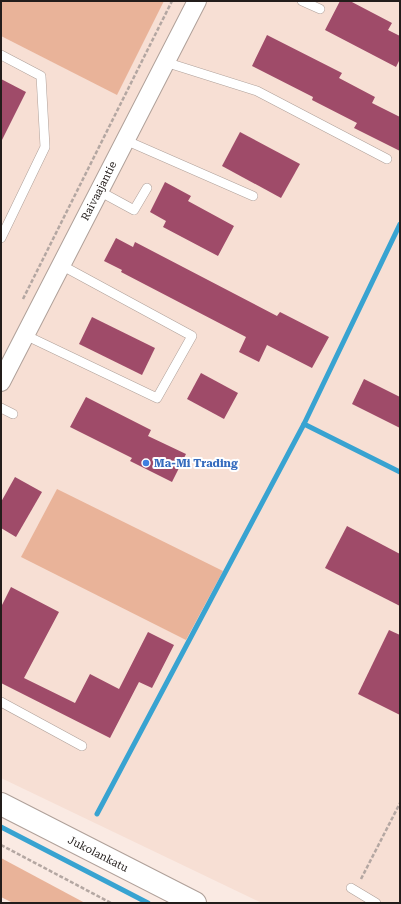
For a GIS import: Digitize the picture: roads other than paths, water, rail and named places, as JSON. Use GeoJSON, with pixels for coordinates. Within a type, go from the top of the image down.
{"type":"FeatureCollection","features":[{"type":"Feature","properties":{"kind":"main road","name":"Jukolankatu"},"geometry":{"type":"LineString","coordinates":[[1,804],[195,903]]}},
{"type":"Feature","properties":{"kind":"street","name":"Raivaajantie"},"geometry":{"type":"LineString","coordinates":[[1,382],[197,1]]}},
{"type":"Feature","properties":{"kind":"lane"},"geometry":{"type":"LineString","coordinates":[[302,1],[320,9]]}},
{"type":"Feature","properties":{"kind":"lane"},"geometry":{"type":"LineString","coordinates":[[1,55],[41,76],[45,147],[1,238]]}},
{"type":"Feature","properties":{"kind":"lane"},"geometry":{"type":"LineString","coordinates":[[165,62],[258,91],[387,159]]}},
{"type":"Feature","properties":{"kind":"lane"},"geometry":{"type":"LineString","coordinates":[[125,140],[253,196]]}},
{"type":"Feature","properties":{"kind":"lane"},"geometry":{"type":"LineString","coordinates":[[99,191],[134,210],[147,188]]}},
{"type":"Feature","properties":{"kind":"lane"},"geometry":{"type":"LineString","coordinates":[[25,335],[157,398],[192,336],[61,265]]}},
{"type":"Feature","properties":{"kind":"lane"},"geometry":{"type":"LineString","coordinates":[[1,408],[13,414]]}},
{"type":"Feature","properties":{"kind":"lane"},"geometry":{"type":"LineString","coordinates":[[1,702],[82,746]]}},
{"type":"Feature","properties":{"kind":"lane"},"geometry":{"type":"LineString","coordinates":[[353,889],[376,903]]}},
{"type":"Feature","properties":{"kind":"waterway"},"geometry":{"type":"LineString","coordinates":[[97,814],[304,424],[400,224]]}},
{"type":"Feature","properties":{"kind":"waterway"},"geometry":{"type":"LineString","coordinates":[[304,424],[400,472]]}},
{"type":"Feature","properties":{"kind":"waterway"},"geometry":{"type":"LineString","coordinates":[[1,827],[148,903]]}},
{"type":"Feature","properties":{"kind":"place","name":"Ma-Mi Trading"},"geometry":{"type":"Point","coordinates":[146,463]}}]}
